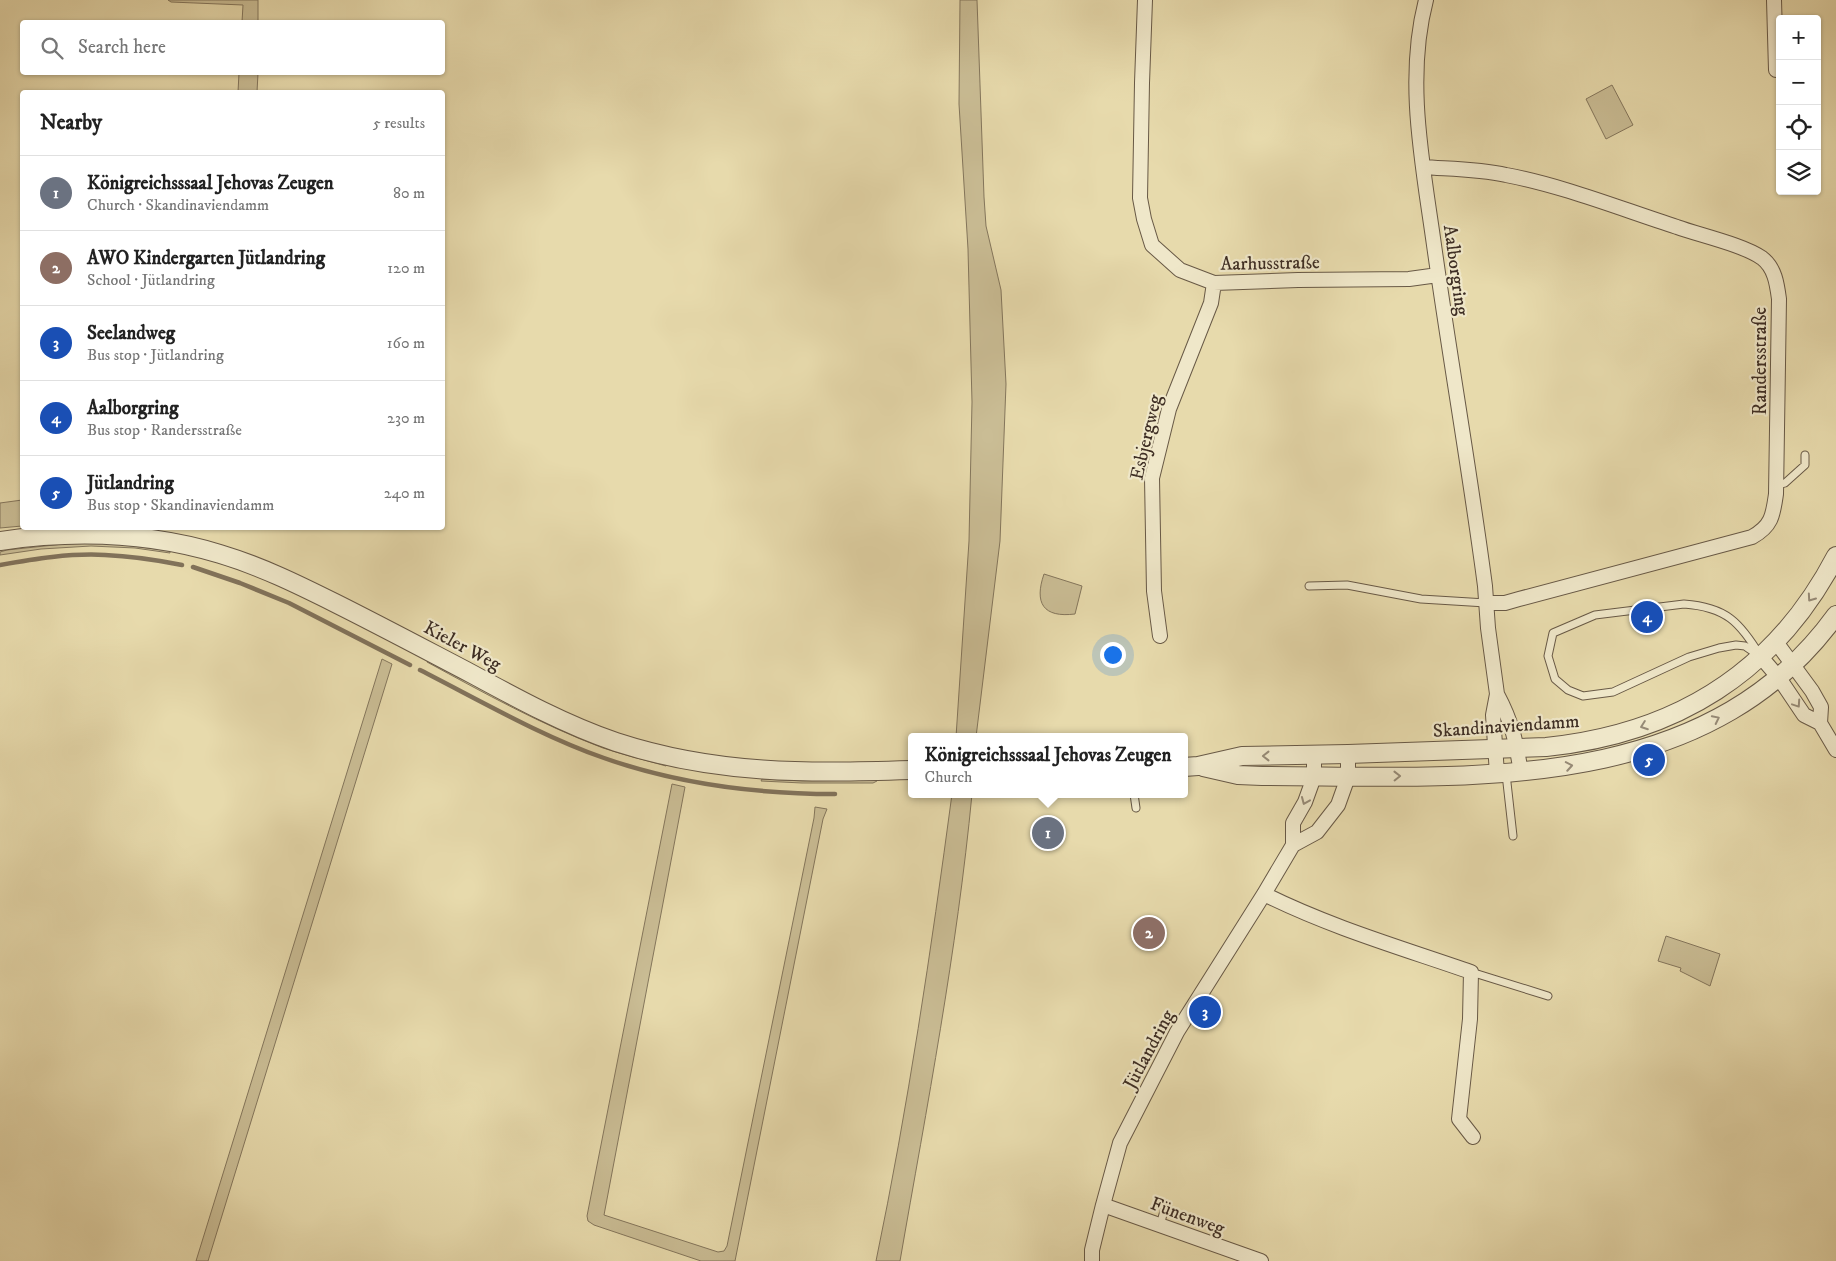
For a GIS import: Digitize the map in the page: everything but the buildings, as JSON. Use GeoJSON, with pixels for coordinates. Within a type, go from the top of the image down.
{"type":"FeatureCollection","features":[{"type":"Feature","properties":{"kind":"street","name":"Aarhusstraße"},"geometry":{"type":"LineString","coordinates":[[1146,0],[1140,198],[1152,245],[1180,270],[1214,283],[1409,279],[1438,275]]}},
{"type":"Feature","properties":{"kind":"street","name":"Aalborgring"},"geometry":{"type":"LineString","coordinates":[[1426,0],[1416,79],[1418,127],[1438,275],[1481,555],[1497,694],[1493,715],[1495,750],[1508,774]]}},
{"type":"Feature","properties":{"kind":"street"},"geometry":{"type":"LineString","coordinates":[[1774,0],[1776,70]]}},
{"type":"Feature","properties":{"kind":"street","name":"Randersstraße"},"geometry":{"type":"LineString","coordinates":[[1424,167],[1477,170],[1508,175],[1576,194],[1719,241],[1762,258],[1774,272],[1779,299],[1777,485],[1774,509],[1769,523],[1764,530],[1752,537],[1519,599],[1486,603]]}},
{"type":"Feature","properties":{"kind":"street","name":"Esbjergweg"},"geometry":{"type":"LineString","coordinates":[[1160,636],[1154,591],[1152,478],[1171,402],[1212,304],[1214,283]]}},
{"type":"Feature","properties":{"kind":"street","name":"Kieler Weg"},"geometry":{"type":"LineString","coordinates":[[0,541],[42,536],[97,534],[176,543],[220,554],[288,580],[562,720],[614,741],[677,759],[755,770],[822,773],[908,770]]}},
{"type":"Feature","properties":{"kind":"street","name":"Skandinaviendamm"},"geometry":{"type":"LineString","coordinates":[[1191,766],[1238,756],[1517,749],[1568,745],[1621,734],[1658,721],[1689,707],[1739,676],[1761,657],[1795,621],[1813,596],[1836,556]]}},
{"type":"Feature","properties":{"kind":"street","name":"Skandinaviendamm"},"geometry":{"type":"LineString","coordinates":[[1191,766],[1238,775],[1348,777],[1508,774],[1590,762],[1646,748],[1672,739],[1725,715],[1754,697],[1779,678],[1816,642],[1836,615]]}},
{"type":"Feature","properties":{"kind":"street"},"geometry":{"type":"LineString","coordinates":[[1776,642],[1812,691],[1821,707],[1820,724]]}},
{"type":"Feature","properties":{"kind":"street"},"geometry":{"type":"LineString","coordinates":[[1761,657],[1779,678],[1804,715],[1820,724],[1836,750]]}},
{"type":"Feature","properties":{"kind":"street","name":"Aalborgring"},"geometry":{"type":"LineString","coordinates":[[1497,694],[1514,731],[1517,749],[1508,774]]}},
{"type":"Feature","properties":{"kind":"street"},"geometry":{"type":"LineString","coordinates":[[1293,845],[1317,832],[1338,805],[1348,777],[1348,754]]}},
{"type":"Feature","properties":{"kind":"street","name":"Jütlandring"},"geometry":{"type":"LineString","coordinates":[[1092,1261],[1092,1250],[1120,1143],[1189,1011],[1293,845],[1293,823],[1305,802],[1314,777],[1314,755]]}},
{"type":"Feature","properties":{"kind":"street"},"geometry":{"type":"LineString","coordinates":[[1264,894],[1288,906],[1345,928],[1471,972],[1470,1018],[1459,1119],[1473,1138]]}},
{"type":"Feature","properties":{"kind":"street","name":"Fünenweg"},"geometry":{"type":"LineString","coordinates":[[1103,1205],[1261,1261]]}},
{"type":"Feature","properties":{"kind":"lane"},"geometry":{"type":"LineString","coordinates":[[1777,485],[1785,483],[1805,465],[1805,455]]}},
{"type":"Feature","properties":{"kind":"lane"},"geometry":{"type":"LineString","coordinates":[[1309,586],[1347,585],[1420,600],[1486,603]]}},
{"type":"Feature","properties":{"kind":"lane"},"geometry":{"type":"LineString","coordinates":[[1684,604],[1712,608],[1724,614],[1744,630],[1761,657],[1745,646],[1736,645],[1719,648],[1689,657],[1613,692],[1583,696],[1568,690],[1555,679],[1548,656],[1553,633],[1595,615],[1684,604]]}},
{"type":"Feature","properties":{"kind":"lane"},"geometry":{"type":"LineString","coordinates":[[1508,774],[1513,836]]}},
{"type":"Feature","properties":{"kind":"lane"},"geometry":{"type":"LineString","coordinates":[[1135,798],[1136,808]]}},
{"type":"Feature","properties":{"kind":"lane"},"geometry":{"type":"LineString","coordinates":[[1471,972],[1548,996]]}},
{"type":"Feature","properties":{"kind":"lane"},"geometry":{"type":"LineString","coordinates":[[1160,1225],[1166,1204]]}},
{"type":"Feature","properties":{"kind":"shaded area"},"geometry":{"type":"Polygon","coordinates":[[[168,0],[258,0],[258,20],[242,20],[243,5],[171,2],[168,0]]]}},
{"type":"Feature","properties":{"kind":"shaded area"},"geometry":{"type":"Polygon","coordinates":[[[960,0],[977,0],[986,226],[1001,290],[1006,384],[1000,541],[976,733],[956,733],[969,541],[972,402],[968,249],[959,104],[960,0]]]}},
{"type":"Feature","properties":{"kind":"shaded area"},"geometry":{"type":"Polygon","coordinates":[[[239,75],[258,75],[257,90],[238,90],[239,75]]]}},
{"type":"Feature","properties":{"kind":"shaded area"},"geometry":{"type":"Polygon","coordinates":[[[1612,85],[1633,125],[1606,139],[1586,99],[1612,85]]]}},
{"type":"Feature","properties":{"kind":"shaded area"},"geometry":{"type":"Polygon","coordinates":[[[20,500],[20,526],[0,528],[0,503],[20,500]]]}},
{"type":"Feature","properties":{"kind":"shaded area"},"geometry":{"type":"Polygon","coordinates":[[[73,543],[110,543],[170,551],[170,553],[135,548],[91,546],[41,549],[0,555],[0,552],[7,550],[73,543]]]}},
{"type":"Feature","properties":{"kind":"shaded area"},"geometry":{"type":"Polygon","coordinates":[[[1044,574],[1082,586],[1075,614],[1055,614],[1048,611],[1044,606],[1040,593],[1044,574]]]}},
{"type":"Feature","properties":{"kind":"shaded area"},"geometry":{"type":"Polygon","coordinates":[[[382,659],[392,664],[208,1261],[196,1261],[382,659]]]}},
{"type":"Feature","properties":{"kind":"shaded area"},"geometry":{"type":"Polygon","coordinates":[[[428,660],[667,764],[666,766],[611,751],[580,739],[514,708],[427,662],[428,660]]]}},
{"type":"Feature","properties":{"kind":"shaded area"},"geometry":{"type":"Polygon","coordinates":[[[762,779],[877,781],[873,783],[802,783],[761,781],[762,779]]]}},
{"type":"Feature","properties":{"kind":"shaded area"},"geometry":{"type":"Polygon","coordinates":[[[672,784],[685,787],[604,1215],[718,1252],[724,1251],[727,1246],[815,807],[827,809],[823,819],[735,1261],[701,1261],[594,1225],[588,1221],[587,1216],[672,784]]]}},
{"type":"Feature","properties":{"kind":"shaded area"},"geometry":{"type":"Polygon","coordinates":[[[951,798],[972,798],[950,970],[900,1261],[876,1261],[918,1029],[951,798]]]}},
{"type":"Feature","properties":{"kind":"shaded area"},"geometry":{"type":"Polygon","coordinates":[[[1666,936],[1720,954],[1710,986],[1680,971],[1681,968],[1658,961],[1666,936]]]}},
{"type":"Feature","properties":{"kind":"waterway"},"geometry":{"type":"LineString","coordinates":[[0,565],[79,555],[134,557],[182,565]]}},
{"type":"Feature","properties":{"kind":"waterway"},"geometry":{"type":"LineString","coordinates":[[193,567],[240,583],[289,603],[410,665]]}},
{"type":"Feature","properties":{"kind":"waterway"},"geometry":{"type":"LineString","coordinates":[[420,670],[557,739],[632,767],[660,775],[718,786],[776,792],[835,794]]}},
{"type":"Feature","properties":{"kind":"place","name":"Aalborgring"},"geometry":{"type":"Point","coordinates":[1647,617]}},
{"type":"Feature","properties":{"kind":"place","name":"Jütlandring"},"geometry":{"type":"Point","coordinates":[1649,760]}},
{"type":"Feature","properties":{"kind":"place","name":"Königreichsssaal Jehovas Zeugen"},"geometry":{"type":"Point","coordinates":[1048,833]}},
{"type":"Feature","properties":{"kind":"place","name":"AWO Kindergarten Jütlandring"},"geometry":{"type":"Point","coordinates":[1149,933]}},
{"type":"Feature","properties":{"kind":"place","name":"Seelandweg"},"geometry":{"type":"Point","coordinates":[1205,1012]}}]}
